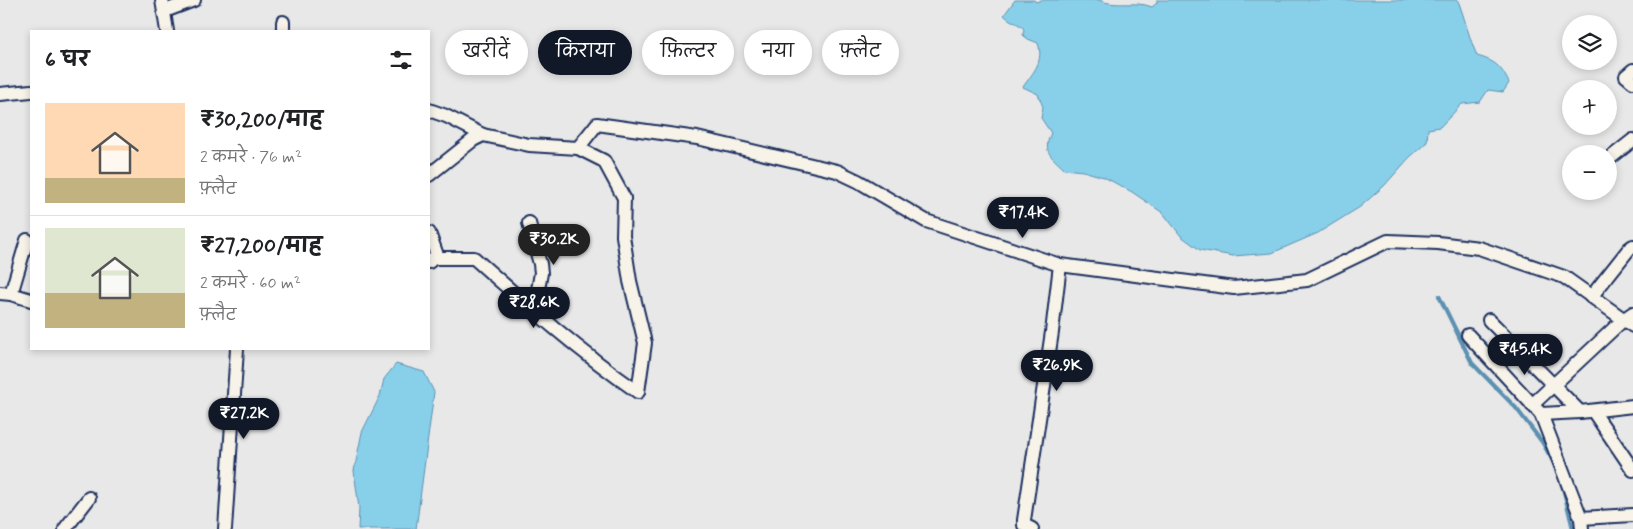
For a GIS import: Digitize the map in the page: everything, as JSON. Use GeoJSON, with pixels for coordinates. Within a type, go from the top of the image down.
{"type":"FeatureCollection","features":[{"type":"Feature","properties":{"kind":"street"},"geometry":{"type":"LineString","coordinates":[[167,30],[164,6],[194,0]]}},
{"type":"Feature","properties":{"kind":"street"},"geometry":{"type":"LineString","coordinates":[[1633,70],[1626,76],[1633,82]]}},
{"type":"Feature","properties":{"kind":"street"},"geometry":{"type":"LineString","coordinates":[[0,94],[30,90]]}},
{"type":"Feature","properties":{"kind":"street"},"geometry":{"type":"LineString","coordinates":[[430,110],[446,116],[483,135],[529,145],[578,148],[604,161],[624,198],[623,236],[630,281],[645,343],[638,392],[534,312],[474,258],[431,260]]}},
{"type":"Feature","properties":{"kind":"street"},"geometry":{"type":"LineString","coordinates":[[578,148],[597,124],[697,138],[837,172],[926,221],[1060,265],[1234,288],[1307,280],[1388,241],[1438,243],[1479,248],[1564,277],[1591,297],[1630,320],[1554,385],[1537,410]]}},
{"type":"Feature","properties":{"kind":"street"},"geometry":{"type":"LineString","coordinates":[[430,174],[473,140],[483,135]]}},
{"type":"Feature","properties":{"kind":"street"},"geometry":{"type":"LineString","coordinates":[[1617,153],[1633,140]]}},
{"type":"Feature","properties":{"kind":"street"},"geometry":{"type":"LineString","coordinates":[[529,223],[541,273],[534,312]]}},
{"type":"Feature","properties":{"kind":"street"},"geometry":{"type":"LineString","coordinates":[[430,236],[437,256],[431,260]]}},
{"type":"Feature","properties":{"kind":"street"},"geometry":{"type":"LineString","coordinates":[[27,240],[6,294],[30,300]]}},
{"type":"Feature","properties":{"kind":"street"},"geometry":{"type":"LineString","coordinates":[[1591,297],[1629,248],[1633,246]]}},
{"type":"Feature","properties":{"kind":"street"},"geometry":{"type":"LineString","coordinates":[[1032,529],[1026,527],[1024,523],[1060,265]]}},
{"type":"Feature","properties":{"kind":"street"},"geometry":{"type":"LineString","coordinates":[[1489,320],[1554,385],[1587,411],[1633,470]]}},
{"type":"Feature","properties":{"kind":"street"},"geometry":{"type":"LineString","coordinates":[[1468,335],[1537,410],[1582,523],[1633,515]]}},
{"type":"Feature","properties":{"kind":"street"},"geometry":{"type":"LineString","coordinates":[[225,529],[237,350]]}},
{"type":"Feature","properties":{"kind":"street"},"geometry":{"type":"LineString","coordinates":[[1537,410],[1587,411],[1633,406]]}},
{"type":"Feature","properties":{"kind":"street"},"geometry":{"type":"LineString","coordinates":[[65,529],[89,498]]}},
{"type":"Feature","properties":{"kind":"water"},"geometry":{"type":"Polygon","coordinates":[[[1015,0],[1034,0],[1036,2],[1041,0],[1099,0],[1152,7],[1157,3],[1157,0],[1458,0],[1477,56],[1497,65],[1509,83],[1503,92],[1488,90],[1480,102],[1462,104],[1440,127],[1428,129],[1427,142],[1409,158],[1384,186],[1360,207],[1318,233],[1272,253],[1233,256],[1200,250],[1181,236],[1163,213],[1132,192],[1104,177],[1083,171],[1064,169],[1052,157],[1047,145],[1051,133],[1041,118],[1043,107],[1038,94],[1023,87],[1039,61],[1040,50],[1038,43],[1023,35],[1024,29],[1004,15],[1015,0]]]}},
{"type":"Feature","properties":{"kind":"water"},"geometry":{"type":"Polygon","coordinates":[[[396,364],[424,372],[434,392],[416,529],[358,529],[359,508],[354,471],[362,432],[380,396],[384,379],[396,364]]]}},
{"type":"Feature","properties":{"kind":"waterway"},"geometry":{"type":"LineString","coordinates":[[1439,296],[1472,363],[1516,408],[1542,442],[1554,463]]}},
{"type":"Feature","properties":{"kind":"waterway"},"geometry":{"type":"LineString","coordinates":[[1562,484],[1573,529]]}}]}
